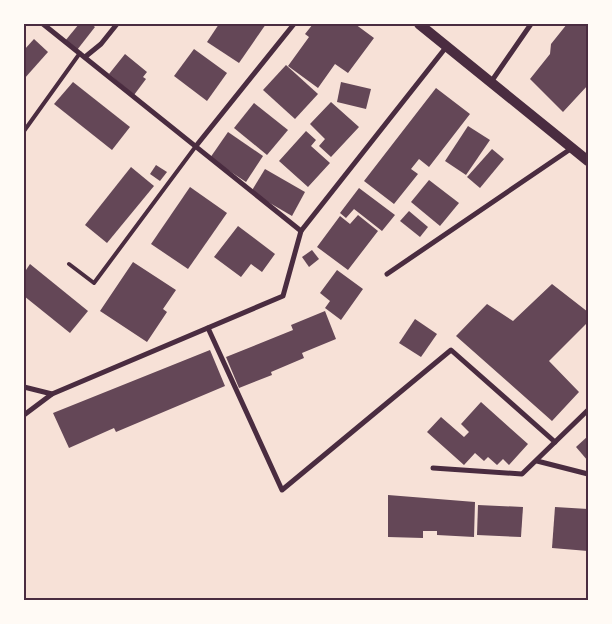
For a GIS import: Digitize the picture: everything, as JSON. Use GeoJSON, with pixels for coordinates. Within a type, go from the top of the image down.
{"type":"FeatureCollection","features":[{"type":"Feature","properties":{"kind":"main road"},"geometry":{"type":"LineString","coordinates":[[419,24],[588,161]]}},
{"type":"Feature","properties":{"kind":"street"},"geometry":{"type":"LineString","coordinates":[[43,24],[302,231]]}},
{"type":"Feature","properties":{"kind":"street"},"geometry":{"type":"LineString","coordinates":[[82,55],[101,44],[117,24]]}},
{"type":"Feature","properties":{"kind":"street"},"geometry":{"type":"LineString","coordinates":[[196,146],[294,24]]}},
{"type":"Feature","properties":{"kind":"street"},"geometry":{"type":"LineString","coordinates":[[491,82],[531,24]]}},
{"type":"Feature","properties":{"kind":"street"},"geometry":{"type":"LineString","coordinates":[[24,415],[52,394],[283,296],[302,231],[447,46]]}},
{"type":"Feature","properties":{"kind":"street"},"geometry":{"type":"LineString","coordinates":[[387,274],[572,148]]}},
{"type":"Feature","properties":{"kind":"street"},"geometry":{"type":"LineString","coordinates":[[208,328],[282,490],[451,350],[555,442]]}},
{"type":"Feature","properties":{"kind":"street"},"geometry":{"type":"LineString","coordinates":[[24,388],[52,394]]}},
{"type":"Feature","properties":{"kind":"street"},"geometry":{"type":"LineString","coordinates":[[433,468],[522,474],[588,410]]}},
{"type":"Feature","properties":{"kind":"street"},"geometry":{"type":"LineString","coordinates":[[537,460],[588,474]]}},
{"type":"Feature","properties":{"kind":"lane"},"geometry":{"type":"LineString","coordinates":[[24,131],[82,55]]}},
{"type":"Feature","properties":{"kind":"lane"},"geometry":{"type":"LineString","coordinates":[[69,264],[94,282],[196,146]]}},
{"type":"Feature","properties":{"kind":"building"},"geometry":{"type":"Polygon","coordinates":[[[79,24],[91,24],[95,27],[77,50],[65,41],[79,24]]]}},
{"type":"Feature","properties":{"kind":"building"},"geometry":{"type":"Polygon","coordinates":[[[219,24],[266,24],[239,63],[207,42],[219,24]]]}},
{"type":"Feature","properties":{"kind":"building"},"geometry":{"type":"Polygon","coordinates":[[[313,24],[355,24],[374,38],[348,73],[335,64],[318,88],[288,66],[309,37],[305,34],[313,24]]]}},
{"type":"Feature","properties":{"kind":"building"},"geometry":{"type":"Polygon","coordinates":[[[567,24],[588,24],[588,85],[563,112],[530,79],[550,54],[551,44],[567,24]]]}},
{"type":"Feature","properties":{"kind":"building"},"geometry":{"type":"Polygon","coordinates":[[[34,39],[48,52],[24,79],[24,50],[34,39]]]}},
{"type":"Feature","properties":{"kind":"building"},"geometry":{"type":"Polygon","coordinates":[[[194,49],[227,73],[207,101],[174,76],[194,49]]]}},
{"type":"Feature","properties":{"kind":"building"},"geometry":{"type":"Polygon","coordinates":[[[125,54],[147,72],[143,77],[146,79],[134,95],[109,74],[125,54]]]}},
{"type":"Feature","properties":{"kind":"building"},"geometry":{"type":"Polygon","coordinates":[[[286,65],[318,94],[295,119],[263,90],[286,65]]]}},
{"type":"Feature","properties":{"kind":"building"},"geometry":{"type":"Polygon","coordinates":[[[73,82],[130,127],[112,150],[54,104],[73,82]]]}},
{"type":"Feature","properties":{"kind":"building"},"geometry":{"type":"Polygon","coordinates":[[[341,82],[371,89],[366,109],[337,102],[341,82]]]}},
{"type":"Feature","properties":{"kind":"building"},"geometry":{"type":"Polygon","coordinates":[[[436,88],[470,114],[429,167],[419,159],[411,169],[418,174],[394,204],[364,181],[436,88]]]}},
{"type":"Feature","properties":{"kind":"building"},"geometry":{"type":"Polygon","coordinates":[[[331,102],[359,127],[331,157],[319,146],[325,139],[310,124],[331,102]]]}},
{"type":"Feature","properties":{"kind":"building"},"geometry":{"type":"Polygon","coordinates":[[[254,103],[288,130],[267,155],[234,128],[254,103]]]}},
{"type":"Feature","properties":{"kind":"building"},"geometry":{"type":"Polygon","coordinates":[[[468,126],[490,140],[466,175],[445,161],[468,126]]]}},
{"type":"Feature","properties":{"kind":"building"},"geometry":{"type":"Polygon","coordinates":[[[306,131],[316,140],[311,146],[330,163],[308,187],[279,161],[306,131]]]}},
{"type":"Feature","properties":{"kind":"building"},"geometry":{"type":"Polygon","coordinates":[[[228,132],[263,156],[246,182],[210,158],[228,132]]]}},
{"type":"Feature","properties":{"kind":"building"},"geometry":{"type":"Polygon","coordinates":[[[492,149],[504,159],[480,188],[467,177],[492,149]]]}},
{"type":"Feature","properties":{"kind":"building"},"geometry":{"type":"Polygon","coordinates":[[[156,165],[167,172],[160,181],[150,174],[156,165]]]}},
{"type":"Feature","properties":{"kind":"building"},"geometry":{"type":"Polygon","coordinates":[[[131,167],[154,186],[107,243],[85,225],[131,167]]]}},
{"type":"Feature","properties":{"kind":"building"},"geometry":{"type":"Polygon","coordinates":[[[265,169],[305,192],[292,216],[251,192],[265,169]]]}},
{"type":"Feature","properties":{"kind":"building"},"geometry":{"type":"Polygon","coordinates":[[[429,180],[459,203],[440,226],[411,202],[429,180]]]}},
{"type":"Feature","properties":{"kind":"building"},"geometry":{"type":"Polygon","coordinates":[[[190,187],[227,213],[188,269],[151,244],[190,187]]]}},
{"type":"Feature","properties":{"kind":"building"},"geometry":{"type":"Polygon","coordinates":[[[359,188],[395,215],[382,231],[354,209],[346,218],[340,213],[359,188]]]}},
{"type":"Feature","properties":{"kind":"building"},"geometry":{"type":"Polygon","coordinates":[[[409,211],[428,227],[420,237],[400,221],[409,211]]]}},
{"type":"Feature","properties":{"kind":"building"},"geometry":{"type":"Polygon","coordinates":[[[358,215],[378,231],[348,270],[317,247],[340,216],[350,224],[358,215]]]}},
{"type":"Feature","properties":{"kind":"building"},"geometry":{"type":"Polygon","coordinates":[[[238,226],[275,254],[262,272],[251,264],[241,277],[214,257],[238,226]]]}},
{"type":"Feature","properties":{"kind":"building"},"geometry":{"type":"Polygon","coordinates":[[[312,250],[319,259],[309,267],[302,257],[312,250]]]}},
{"type":"Feature","properties":{"kind":"building"},"geometry":{"type":"Polygon","coordinates":[[[133,262],[176,290],[163,309],[167,312],[147,342],[100,311],[133,262]]]}},
{"type":"Feature","properties":{"kind":"building"},"geometry":{"type":"Polygon","coordinates":[[[30,264],[88,311],[70,333],[24,296],[24,273],[30,264]]]}},
{"type":"Feature","properties":{"kind":"building"},"geometry":{"type":"Polygon","coordinates":[[[337,270],[363,289],[341,320],[325,308],[330,301],[320,293],[337,270]]]}},
{"type":"Feature","properties":{"kind":"building"},"geometry":{"type":"Polygon","coordinates":[[[552,284],[588,312],[588,322],[549,361],[579,392],[552,421],[456,336],[487,304],[513,321],[552,284]]]}},
{"type":"Feature","properties":{"kind":"building"},"geometry":{"type":"Polygon","coordinates":[[[325,311],[336,339],[302,353],[304,358],[271,372],[272,375],[239,388],[226,357],[293,330],[291,325],[325,311]]]}},
{"type":"Feature","properties":{"kind":"building"},"geometry":{"type":"Polygon","coordinates":[[[415,319],[437,334],[421,357],[399,343],[415,319]]]}},
{"type":"Feature","properties":{"kind":"building"},"geometry":{"type":"Polygon","coordinates":[[[210,350],[225,386],[116,432],[114,428],[69,448],[53,413],[210,350]]]}},
{"type":"Feature","properties":{"kind":"building"},"geometry":{"type":"Polygon","coordinates":[[[481,402],[528,444],[509,465],[503,459],[497,465],[488,457],[484,461],[475,453],[464,465],[427,432],[441,417],[464,437],[469,432],[461,424],[481,402]]]}},
{"type":"Feature","properties":{"kind":"building"},"geometry":{"type":"Polygon","coordinates":[[[588,436],[588,461],[576,447],[588,436]]]}},
{"type":"Feature","properties":{"kind":"building"},"geometry":{"type":"Polygon","coordinates":[[[388,495],[475,502],[474,537],[437,535],[437,531],[423,531],[423,538],[388,537],[388,495]]]}},
{"type":"Feature","properties":{"kind":"building"},"geometry":{"type":"Polygon","coordinates":[[[478,505],[523,507],[521,537],[477,535],[478,505]]]}},
{"type":"Feature","properties":{"kind":"building"},"geometry":{"type":"Polygon","coordinates":[[[555,507],[588,509],[588,551],[552,548],[555,507]]]}}]}
